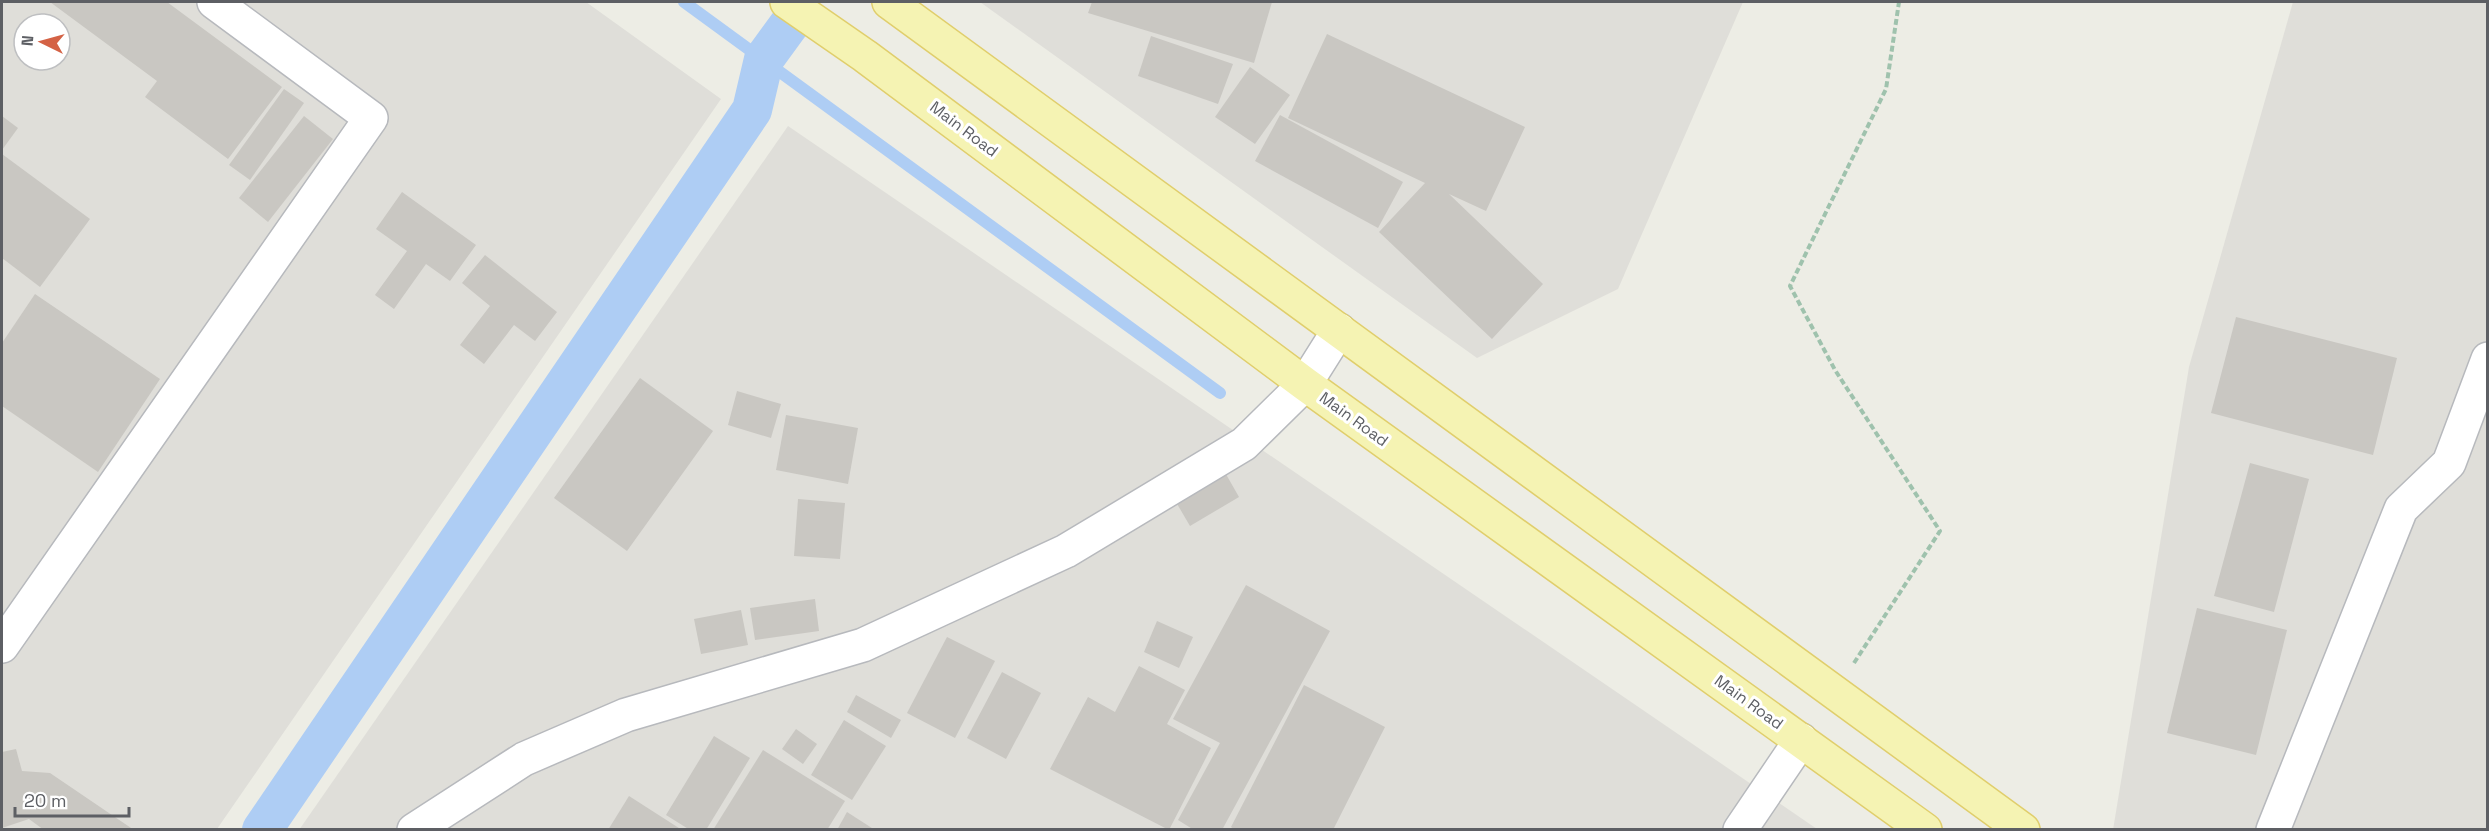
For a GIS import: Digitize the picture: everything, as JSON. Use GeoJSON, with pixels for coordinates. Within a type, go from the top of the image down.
{"type":"FeatureCollection","features":[{"type":"Feature","properties":{"kind":"main road","name":"Main Road"},"geometry":{"type":"LineString","coordinates":[[787,2],[865,56],[1305,384],[1925,830]]}},
{"type":"Feature","properties":{"kind":"main road"},"geometry":{"type":"LineString","coordinates":[[889,2],[2023,830]]}},
{"type":"Feature","properties":{"kind":"street"},"geometry":{"type":"LineString","coordinates":[[2,646],[371,118],[214,2]]}},
{"type":"Feature","properties":{"kind":"street"},"geometry":{"type":"LineString","coordinates":[[414,830],[524,759],[626,715],[863,645],[1066,551],[1244,444],[1305,384],[1339,330]]}},
{"type":"Feature","properties":{"kind":"street"},"geometry":{"type":"LineString","coordinates":[[2273,830],[2401,509],[2449,463],[2487,359]]}},
{"type":"Feature","properties":{"kind":"street"},"geometry":{"type":"LineString","coordinates":[[1740,830],[1801,740]]}},
{"type":"Feature","properties":{"kind":"path"},"geometry":{"type":"LineString","coordinates":[[1835,692],[1940,531],[1835,370],[1790,286],[1886,89],[1899,2]]}},
{"type":"Feature","properties":{"kind":"shaded area"},"geometry":{"type":"Polygon","coordinates":[[[2,2],[586,2],[721,99],[217,829],[2,830],[2,2]]]}},
{"type":"Feature","properties":{"kind":"shaded area"},"geometry":{"type":"Polygon","coordinates":[[[980,2],[1743,2],[1618,289],[1477,358],[980,2]]]}},
{"type":"Feature","properties":{"kind":"shaded area"},"geometry":{"type":"Polygon","coordinates":[[[2293,2],[2487,2],[2487,829],[2113,830],[2189,367],[2293,2]]]}},
{"type":"Feature","properties":{"kind":"shaded area"},"geometry":{"type":"Polygon","coordinates":[[[788,126],[1817,829],[299,830],[788,126]]]}},
{"type":"Feature","properties":{"kind":"building"},"geometry":{"type":"Polygon","coordinates":[[[50,2],[167,2],[282,87],[228,159],[145,97],[157,81],[72,18],[72,12],[64,12],[50,2]]]}},
{"type":"Feature","properties":{"kind":"building"},"geometry":{"type":"Polygon","coordinates":[[[1092,2],[1272,2],[1254,63],[1088,13],[1092,2]]]}},
{"type":"Feature","properties":{"kind":"building"},"geometry":{"type":"Polygon","coordinates":[[[1327,34],[1525,127],[1486,211],[1449,194],[1543,284],[1492,339],[1379,232],[1425,183],[1288,118],[1327,34]]]}},
{"type":"Feature","properties":{"kind":"building"},"geometry":{"type":"Polygon","coordinates":[[[1151,36],[1233,64],[1218,104],[1138,76],[1151,36]]]}},
{"type":"Feature","properties":{"kind":"building"},"geometry":{"type":"Polygon","coordinates":[[[1250,67],[1290,95],[1255,144],[1215,117],[1250,67]]]}},
{"type":"Feature","properties":{"kind":"building"},"geometry":{"type":"Polygon","coordinates":[[[284,89],[304,103],[250,180],[229,165],[284,89]]]}},
{"type":"Feature","properties":{"kind":"building"},"geometry":{"type":"Polygon","coordinates":[[[1280,115],[1403,182],[1378,228],[1255,161],[1280,115]]]}},
{"type":"Feature","properties":{"kind":"building"},"geometry":{"type":"Polygon","coordinates":[[[2,116],[18,128],[2,150],[2,116]]]}},
{"type":"Feature","properties":{"kind":"building"},"geometry":{"type":"Polygon","coordinates":[[[304,116],[333,139],[268,222],[239,198],[304,116]]]}},
{"type":"Feature","properties":{"kind":"building"},"geometry":{"type":"Polygon","coordinates":[[[2,154],[90,219],[40,287],[2,258],[2,154]]]}},
{"type":"Feature","properties":{"kind":"building"},"geometry":{"type":"Polygon","coordinates":[[[402,192],[476,245],[450,281],[426,264],[394,309],[375,295],[407,251],[376,229],[402,192]]]}},
{"type":"Feature","properties":{"kind":"building"},"geometry":{"type":"Polygon","coordinates":[[[485,255],[557,312],[535,341],[514,325],[484,364],[460,345],[490,306],[462,283],[485,255]]]}},
{"type":"Feature","properties":{"kind":"building"},"geometry":{"type":"Polygon","coordinates":[[[35,294],[160,379],[98,472],[2,406],[2,343],[35,294]]]}},
{"type":"Feature","properties":{"kind":"building"},"geometry":{"type":"Polygon","coordinates":[[[2236,317],[2397,358],[2373,455],[2211,413],[2236,317]]]}},
{"type":"Feature","properties":{"kind":"building"},"geometry":{"type":"Polygon","coordinates":[[[640,378],[713,431],[627,551],[554,498],[640,378]]]}},
{"type":"Feature","properties":{"kind":"building"},"geometry":{"type":"Polygon","coordinates":[[[737,391],[781,404],[771,438],[728,425],[737,391]]]}},
{"type":"Feature","properties":{"kind":"building"},"geometry":{"type":"Polygon","coordinates":[[[786,415],[858,428],[848,484],[776,470],[786,415]]]}},
{"type":"Feature","properties":{"kind":"building"},"geometry":{"type":"Polygon","coordinates":[[[2250,463],[2309,479],[2274,612],[2214,596],[2250,463]]]}},
{"type":"Feature","properties":{"kind":"building"},"geometry":{"type":"Polygon","coordinates":[[[1223,469],[1239,497],[1190,526],[1173,497],[1223,469]]]}},
{"type":"Feature","properties":{"kind":"building"},"geometry":{"type":"Polygon","coordinates":[[[798,499],[845,503],[840,559],[794,556],[798,499]]]}},
{"type":"Feature","properties":{"kind":"building"},"geometry":{"type":"Polygon","coordinates":[[[1246,585],[1330,631],[1222,830],[1194,830],[1178,820],[1220,743],[1173,719],[1246,585]]]}},
{"type":"Feature","properties":{"kind":"building"},"geometry":{"type":"Polygon","coordinates":[[[815,599],[819,631],[755,640],[750,608],[815,599]]]}},
{"type":"Feature","properties":{"kind":"building"},"geometry":{"type":"Polygon","coordinates":[[[2197,608],[2287,630],[2256,755],[2167,733],[2197,608]]]}},
{"type":"Feature","properties":{"kind":"building"},"geometry":{"type":"Polygon","coordinates":[[[741,610],[748,645],[701,654],[694,619],[741,610]]]}},
{"type":"Feature","properties":{"kind":"building"},"geometry":{"type":"Polygon","coordinates":[[[1157,621],[1193,637],[1179,668],[1144,652],[1157,621]]]}},
{"type":"Feature","properties":{"kind":"building"},"geometry":{"type":"Polygon","coordinates":[[[947,637],[995,661],[955,738],[907,713],[947,637]]]}},
{"type":"Feature","properties":{"kind":"building"},"geometry":{"type":"Polygon","coordinates":[[[1139,666],[1185,690],[1167,724],[1211,748],[1169,830],[1050,769],[1088,697],[1115,712],[1139,666]]]}},
{"type":"Feature","properties":{"kind":"building"},"geometry":{"type":"Polygon","coordinates":[[[1002,672],[1041,693],[1006,759],[967,738],[1002,672]]]}},
{"type":"Feature","properties":{"kind":"building"},"geometry":{"type":"Polygon","coordinates":[[[1304,685],[1385,727],[1333,830],[1235,830],[1231,827],[1304,685]]]}},
{"type":"Feature","properties":{"kind":"building"},"geometry":{"type":"Polygon","coordinates":[[[856,695],[901,720],[891,738],[847,712],[856,695]]]}},
{"type":"Feature","properties":{"kind":"building"},"geometry":{"type":"Polygon","coordinates":[[[844,720],[886,746],[852,800],[811,775],[844,720]]]}},
{"type":"Feature","properties":{"kind":"building"},"geometry":{"type":"Polygon","coordinates":[[[796,729],[817,744],[803,764],[782,749],[796,729]]]}},
{"type":"Feature","properties":{"kind":"building"},"geometry":{"type":"Polygon","coordinates":[[[714,736],[750,758],[706,830],[690,830],[666,815],[714,736]]]}},
{"type":"Feature","properties":{"kind":"building"},"geometry":{"type":"Polygon","coordinates":[[[16,749],[22,771],[50,773],[134,830],[44,830],[29,819],[2,828],[2,752],[16,749]]]}},
{"type":"Feature","properties":{"kind":"building"},"geometry":{"type":"Polygon","coordinates":[[[763,750],[845,801],[827,830],[713,830],[763,750]]]}},
{"type":"Feature","properties":{"kind":"building"},"geometry":{"type":"Polygon","coordinates":[[[629,796],[682,830],[608,830],[629,796]]]}},
{"type":"Feature","properties":{"kind":"building"},"geometry":{"type":"Polygon","coordinates":[[[847,812],[875,830],[837,830],[847,812]]]}},
{"type":"Feature","properties":{"kind":"waterway"},"geometry":{"type":"LineString","coordinates":[[684,2],[1220,393]]}},
{"type":"Feature","properties":{"kind":"waterway"},"geometry":{"type":"LineString","coordinates":[[262,830],[752,110],[764,59],[791,22]]}}]}
